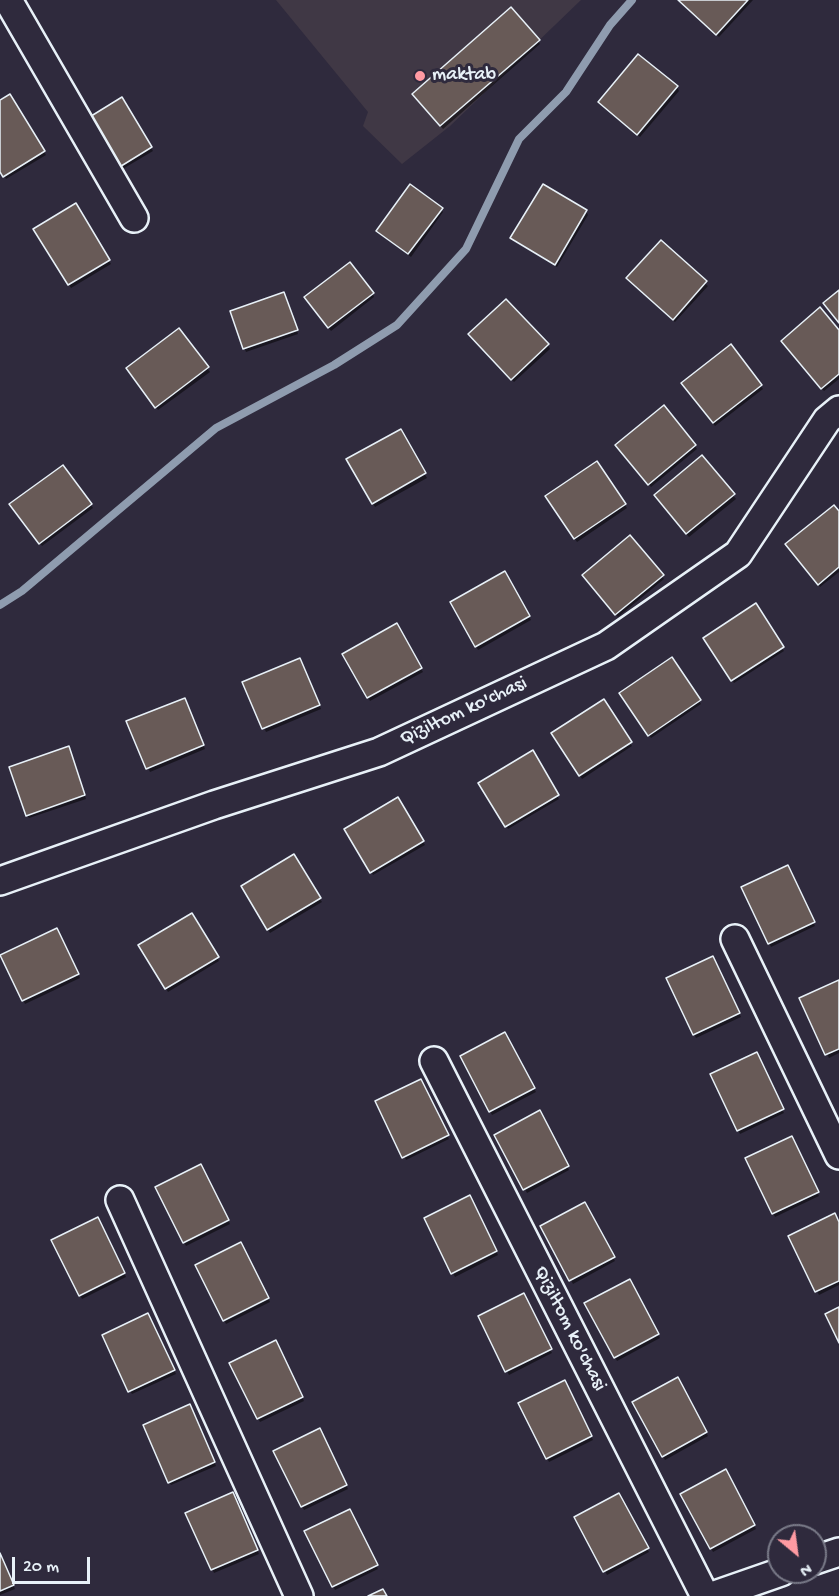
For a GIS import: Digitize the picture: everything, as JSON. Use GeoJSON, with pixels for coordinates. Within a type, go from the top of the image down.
{"type":"FeatureCollection","features":[{"type":"Feature","properties":{"kind":"street"},"geometry":{"type":"LineString","coordinates":[[8,0],[134,218]]}},
{"type":"Feature","properties":{"kind":"street","name":"Qiziltom ko'chasi"},"geometry":{"type":"LineString","coordinates":[[0,881],[214,805],[379,752],[606,646],[738,554],[827,420],[839,410]]}},
{"type":"Feature","properties":{"kind":"street"},"geometry":{"type":"LineString","coordinates":[[735,939],[829,1108],[839,1155]]}},
{"type":"Feature","properties":{"kind":"street","name":"Qiziltom ko'chasi"},"geometry":{"type":"LineString","coordinates":[[434,1061],[705,1596]]}},
{"type":"Feature","properties":{"kind":"street"},"geometry":{"type":"LineString","coordinates":[[120,1200],[299,1596]]}},
{"type":"Feature","properties":{"kind":"street"},"geometry":{"type":"LineString","coordinates":[[712,1596],[767,1577]]}},
{"type":"Feature","properties":{"kind":"shaded area","name":"maktab"},"geometry":{"type":"Polygon","coordinates":[[[276,0],[581,0],[450,126],[402,164],[363,126],[368,112],[276,0]]]}},
{"type":"Feature","properties":{"kind":"building"},"geometry":{"type":"Polygon","coordinates":[[[678,0],[748,0],[716,35],[678,0]]]}},
{"type":"Feature","properties":{"kind":"building"},"geometry":{"type":"Polygon","coordinates":[[[511,7],[540,40],[440,126],[412,94],[511,7]]]}},
{"type":"Feature","properties":{"kind":"building"},"geometry":{"type":"Polygon","coordinates":[[[638,54],[678,86],[637,135],[598,102],[638,54]]]}},
{"type":"Feature","properties":{"kind":"building"},"geometry":{"type":"Polygon","coordinates":[[[10,94],[45,151],[3,177],[0,172],[0,100],[10,94]]]}},
{"type":"Feature","properties":{"kind":"building"},"geometry":{"type":"Polygon","coordinates":[[[122,97],[152,147],[118,168],[88,118],[122,97]]]}},
{"type":"Feature","properties":{"kind":"building"},"geometry":{"type":"Polygon","coordinates":[[[410,184],[443,208],[408,254],[376,231],[410,184]]]}},
{"type":"Feature","properties":{"kind":"building"},"geometry":{"type":"Polygon","coordinates":[[[543,184],[587,210],[555,265],[510,238],[543,184]]]}},
{"type":"Feature","properties":{"kind":"building"},"geometry":{"type":"Polygon","coordinates":[[[76,203],[110,260],[68,285],[33,229],[76,203]]]}},
{"type":"Feature","properties":{"kind":"building"},"geometry":{"type":"Polygon","coordinates":[[[661,240],[707,281],[673,320],[626,278],[661,240]]]}},
{"type":"Feature","properties":{"kind":"building"},"geometry":{"type":"Polygon","coordinates":[[[350,262],[374,293],[328,328],[304,297],[350,262]]]}},
{"type":"Feature","properties":{"kind":"building"},"geometry":{"type":"Polygon","coordinates":[[[839,290],[839,323],[823,303],[839,290]]]}},
{"type":"Feature","properties":{"kind":"building"},"geometry":{"type":"Polygon","coordinates":[[[284,292],[298,330],[243,349],[230,311],[284,292]]]}},
{"type":"Feature","properties":{"kind":"building"},"geometry":{"type":"Polygon","coordinates":[[[506,299],[549,344],[511,380],[468,334],[506,299]]]}},
{"type":"Feature","properties":{"kind":"building"},"geometry":{"type":"Polygon","coordinates":[[[820,307],[839,330],[839,374],[821,389],[781,341],[820,307]]]}},
{"type":"Feature","properties":{"kind":"building"},"geometry":{"type":"Polygon","coordinates":[[[179,328],[209,367],[155,408],[126,368],[179,328]]]}},
{"type":"Feature","properties":{"kind":"building"},"geometry":{"type":"Polygon","coordinates":[[[731,344],[762,385],[713,423],[681,383],[731,344]]]}},
{"type":"Feature","properties":{"kind":"building"},"geometry":{"type":"Polygon","coordinates":[[[664,405],[696,445],[648,485],[615,445],[664,405]]]}},
{"type":"Feature","properties":{"kind":"building"},"geometry":{"type":"Polygon","coordinates":[[[401,429],[426,473],[372,504],[346,459],[401,429]]]}},
{"type":"Feature","properties":{"kind":"building"},"geometry":{"type":"Polygon","coordinates":[[[702,455],[735,494],[686,534],[654,495],[702,455]]]}},
{"type":"Feature","properties":{"kind":"building"},"geometry":{"type":"Polygon","coordinates":[[[597,461],[626,504],[574,539],[545,496],[597,461]]]}},
{"type":"Feature","properties":{"kind":"building"},"geometry":{"type":"Polygon","coordinates":[[[63,465],[92,504],[39,544],[9,504],[63,465]]]}},
{"type":"Feature","properties":{"kind":"building"},"geometry":{"type":"Polygon","coordinates":[[[834,505],[839,511],[839,567],[818,585],[785,544],[834,505]]]}},
{"type":"Feature","properties":{"kind":"building"},"geometry":{"type":"Polygon","coordinates":[[[630,535],[664,575],[615,615],[582,575],[630,535]]]}},
{"type":"Feature","properties":{"kind":"building"},"geometry":{"type":"Polygon","coordinates":[[[505,571],[530,616],[475,647],[450,602],[505,571]]]}},
{"type":"Feature","properties":{"kind":"building"},"geometry":{"type":"Polygon","coordinates":[[[756,603],[784,647],[731,681],[703,638],[756,603]]]}},
{"type":"Feature","properties":{"kind":"building"},"geometry":{"type":"Polygon","coordinates":[[[397,623],[422,668],[367,698],[342,654],[397,623]]]}},
{"type":"Feature","properties":{"kind":"building"},"geometry":{"type":"Polygon","coordinates":[[[672,657],[701,700],[648,736],[619,693],[672,657]]]}},
{"type":"Feature","properties":{"kind":"building"},"geometry":{"type":"Polygon","coordinates":[[[300,658],[320,705],[262,729],[242,682],[300,658]]]}},
{"type":"Feature","properties":{"kind":"building"},"geometry":{"type":"Polygon","coordinates":[[[185,698],[204,745],[146,769],[126,721],[185,698]]]}},
{"type":"Feature","properties":{"kind":"building"},"geometry":{"type":"Polygon","coordinates":[[[604,699],[632,742],[579,776],[551,733],[604,699]]]}},
{"type":"Feature","properties":{"kind":"building"},"geometry":{"type":"Polygon","coordinates":[[[69,746],[85,795],[26,816],[9,767],[69,746]]]}},
{"type":"Feature","properties":{"kind":"building"},"geometry":{"type":"Polygon","coordinates":[[[533,750],[559,795],[505,827],[478,783],[533,750]]]}},
{"type":"Feature","properties":{"kind":"building"},"geometry":{"type":"Polygon","coordinates":[[[398,797],[424,841],[370,873],[344,829],[398,797]]]}},
{"type":"Feature","properties":{"kind":"building"},"geometry":{"type":"Polygon","coordinates":[[[294,854],[321,898],[267,930],[241,886],[294,854]]]}},
{"type":"Feature","properties":{"kind":"building"},"geometry":{"type":"Polygon","coordinates":[[[788,865],[815,922],[768,944],[741,887],[788,865]]]}},
{"type":"Feature","properties":{"kind":"building"},"geometry":{"type":"Polygon","coordinates":[[[192,913],[219,957],[165,989],[138,945],[192,913]]]}},
{"type":"Feature","properties":{"kind":"building"},"geometry":{"type":"Polygon","coordinates":[[[57,928],[79,974],[22,1001],[0,955],[57,928]]]}},
{"type":"Feature","properties":{"kind":"building"},"geometry":{"type":"Polygon","coordinates":[[[713,956],[740,1013],[693,1035],[666,978],[713,956]]]}},
{"type":"Feature","properties":{"kind":"building"},"geometry":{"type":"Polygon","coordinates":[[[839,980],[839,1049],[825,1055],[799,998],[839,980]]]}},
{"type":"Feature","properties":{"kind":"building"},"geometry":{"type":"Polygon","coordinates":[[[505,1032],[535,1088],[489,1112],[460,1056],[505,1032]]]}},
{"type":"Feature","properties":{"kind":"building"},"geometry":{"type":"Polygon","coordinates":[[[757,1052],[784,1109],[737,1131],[710,1074],[757,1052]]]}},
{"type":"Feature","properties":{"kind":"building"},"geometry":{"type":"Polygon","coordinates":[[[421,1079],[449,1135],[402,1158],[375,1101],[421,1079]]]}},
{"type":"Feature","properties":{"kind":"building"},"geometry":{"type":"Polygon","coordinates":[[[540,1110],[569,1166],[523,1190],[494,1135],[540,1110]]]}},
{"type":"Feature","properties":{"kind":"building"},"geometry":{"type":"Polygon","coordinates":[[[792,1136],[819,1192],[772,1214],[745,1158],[792,1136]]]}},
{"type":"Feature","properties":{"kind":"building"},"geometry":{"type":"Polygon","coordinates":[[[201,1164],[229,1220],[183,1243],[155,1187],[201,1164]]]}},
{"type":"Feature","properties":{"kind":"building"},"geometry":{"type":"Polygon","coordinates":[[[470,1195],[497,1251],[451,1274],[424,1218],[470,1195]]]}},
{"type":"Feature","properties":{"kind":"building"},"geometry":{"type":"Polygon","coordinates":[[[585,1202],[615,1257],[569,1281],[540,1226],[585,1202]]]}},
{"type":"Feature","properties":{"kind":"building"},"geometry":{"type":"Polygon","coordinates":[[[835,1213],[839,1222],[839,1281],[815,1292],[788,1236],[835,1213]]]}},
{"type":"Feature","properties":{"kind":"building"},"geometry":{"type":"Polygon","coordinates":[[[98,1217],[125,1273],[79,1296],[51,1240],[98,1217]]]}},
{"type":"Feature","properties":{"kind":"building"},"geometry":{"type":"Polygon","coordinates":[[[241,1242],[269,1298],[223,1321],[195,1265],[241,1242]]]}},
{"type":"Feature","properties":{"kind":"building"},"geometry":{"type":"Polygon","coordinates":[[[630,1279],[659,1334],[614,1358],[584,1303],[630,1279]]]}},
{"type":"Feature","properties":{"kind":"building"},"geometry":{"type":"Polygon","coordinates":[[[524,1293],[552,1349],[505,1372],[478,1316],[524,1293]]]}},
{"type":"Feature","properties":{"kind":"building"},"geometry":{"type":"Polygon","coordinates":[[[839,1307],[839,1343],[825,1314],[839,1307]]]}},
{"type":"Feature","properties":{"kind":"building"},"geometry":{"type":"Polygon","coordinates":[[[148,1313],[175,1370],[128,1392],[102,1335],[148,1313]]]}},
{"type":"Feature","properties":{"kind":"building"},"geometry":{"type":"Polygon","coordinates":[[[276,1340],[303,1397],[257,1419],[229,1363],[276,1340]]]}},
{"type":"Feature","properties":{"kind":"building"},"geometry":{"type":"Polygon","coordinates":[[[678,1377],[707,1432],[662,1457],[632,1402],[678,1377]]]}},
{"type":"Feature","properties":{"kind":"building"},"geometry":{"type":"Polygon","coordinates":[[[565,1380],[592,1436],[546,1459],[518,1403],[565,1380]]]}},
{"type":"Feature","properties":{"kind":"building"},"geometry":{"type":"Polygon","coordinates":[[[190,1404],[215,1462],[168,1483],[143,1425],[190,1404]]]}},
{"type":"Feature","properties":{"kind":"building"},"geometry":{"type":"Polygon","coordinates":[[[320,1428],[347,1485],[301,1507],[273,1451],[320,1428]]]}},
{"type":"Feature","properties":{"kind":"building"},"geometry":{"type":"Polygon","coordinates":[[[726,1469],[755,1525],[710,1549],[680,1494],[726,1469]]]}},
{"type":"Feature","properties":{"kind":"building"},"geometry":{"type":"Polygon","coordinates":[[[233,1492],[258,1550],[211,1570],[185,1513],[233,1492]]]}},
{"type":"Feature","properties":{"kind":"building"},"geometry":{"type":"Polygon","coordinates":[[[619,1493],[649,1548],[603,1572],[574,1517],[619,1493]]]}},
{"type":"Feature","properties":{"kind":"building"},"geometry":{"type":"Polygon","coordinates":[[[350,1509],[378,1565],[332,1587],[304,1531],[350,1509]]]}},
{"type":"Feature","properties":{"kind":"building"},"geometry":{"type":"Polygon","coordinates":[[[0,1553],[14,1585],[0,1591],[0,1553]]]}},
{"type":"Feature","properties":{"kind":"building"},"geometry":{"type":"Polygon","coordinates":[[[383,1589],[387,1596],[368,1596],[383,1589]]]}},
{"type":"Feature","properties":{"kind":"waterway"},"geometry":{"type":"LineString","coordinates":[[0,605],[22,591],[216,428],[334,365],[397,325],[466,249],[519,139],[566,92],[610,25],[632,0]]}},
{"type":"Feature","properties":{"kind":"place","name":"maktab"},"geometry":{"type":"Point","coordinates":[420,76]}}]}
